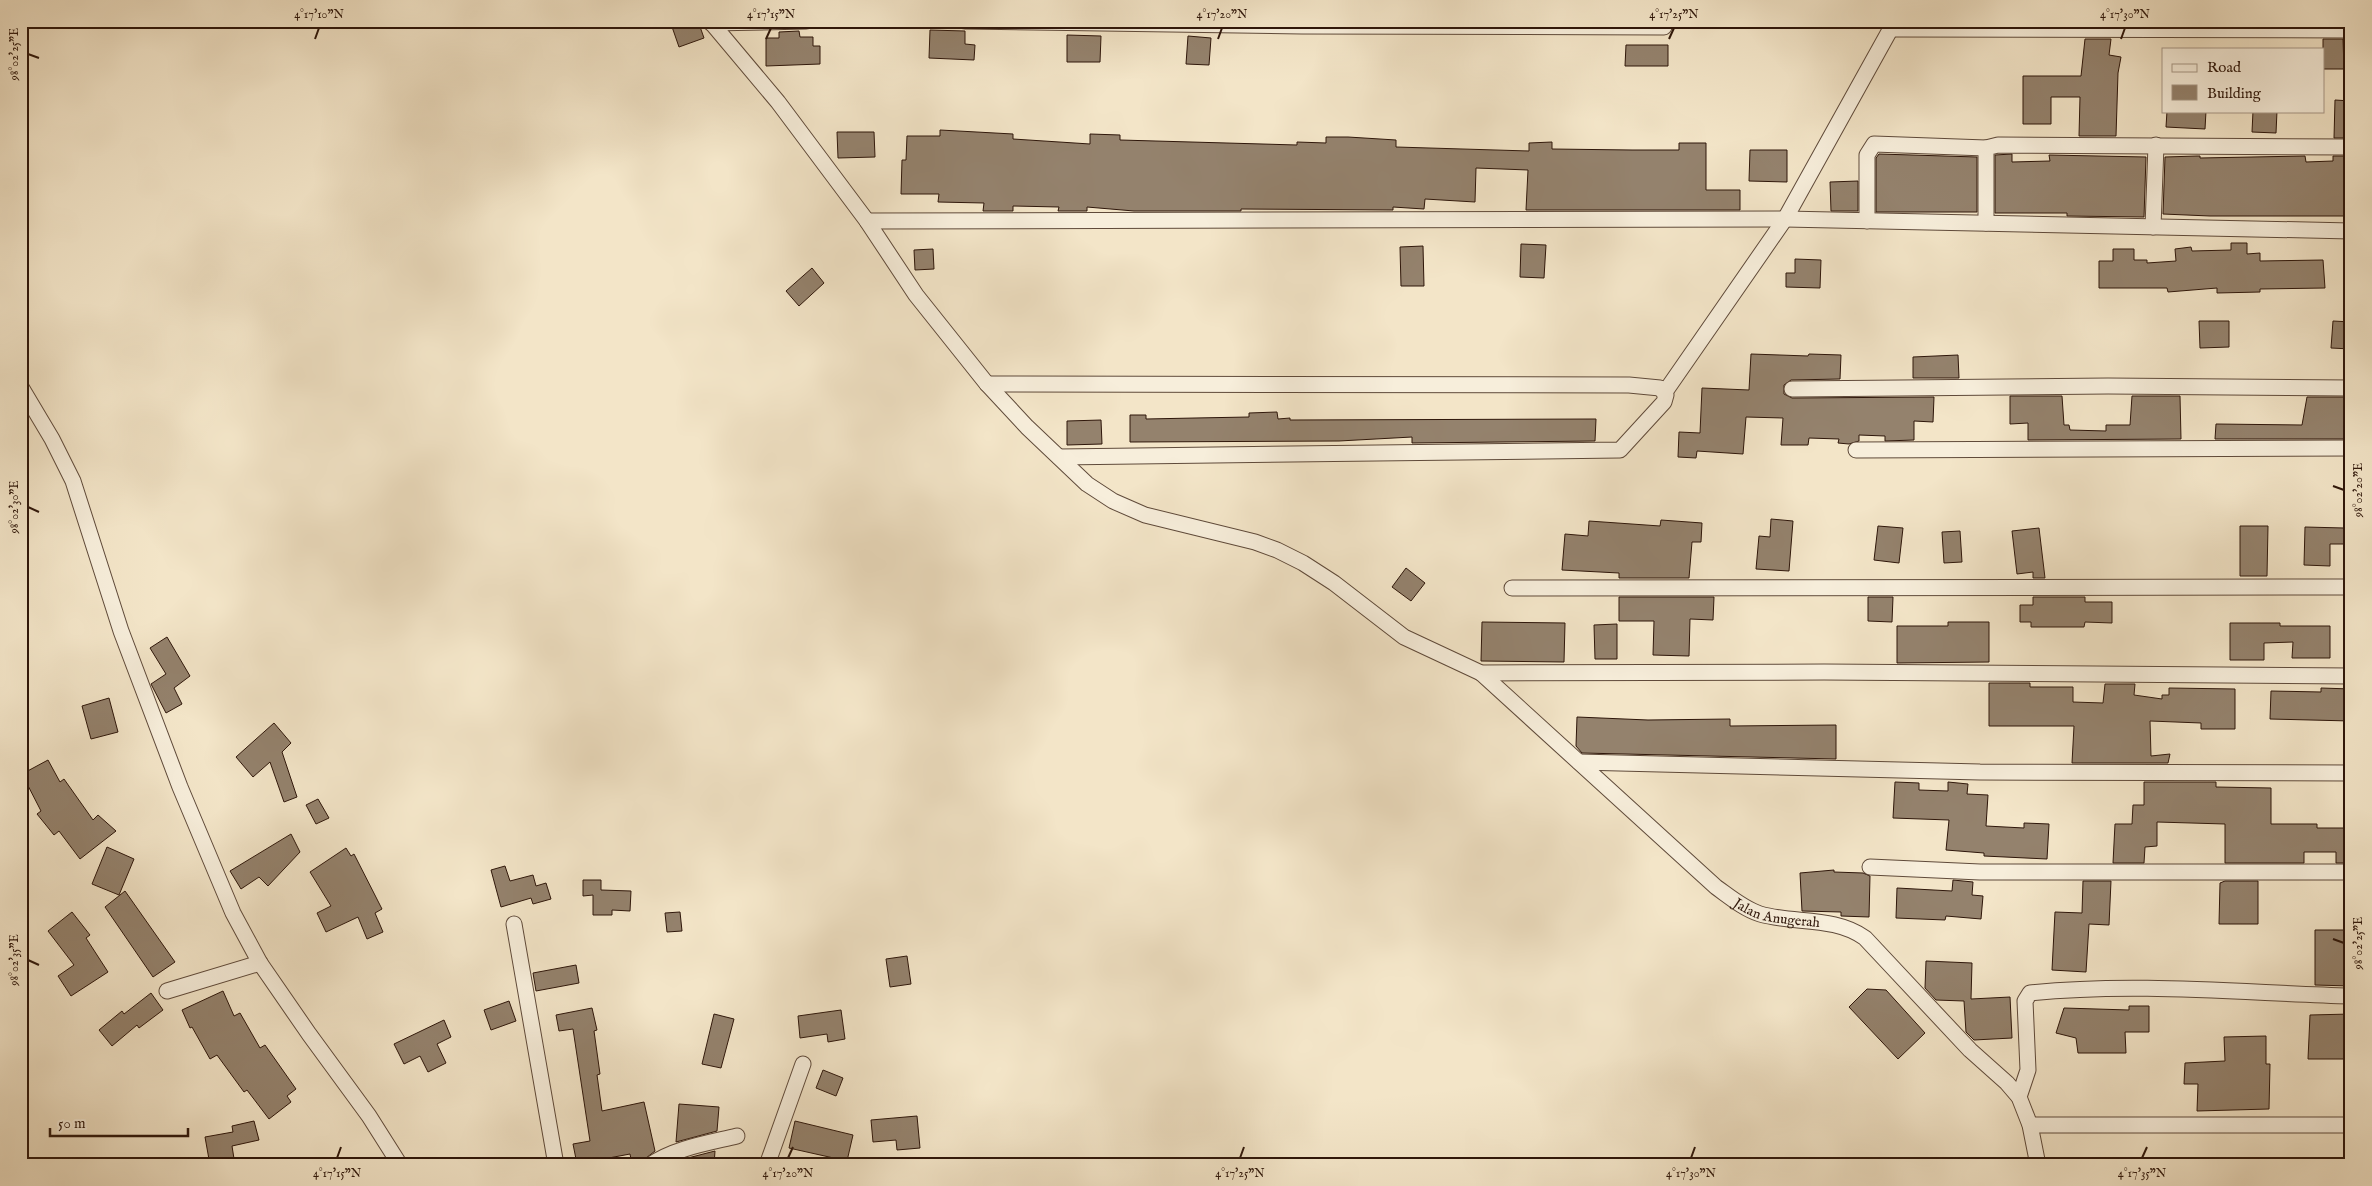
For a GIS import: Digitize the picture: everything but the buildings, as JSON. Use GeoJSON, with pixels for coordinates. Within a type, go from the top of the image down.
{"type":"FeatureCollection","features":[{"type":"Feature","properties":{"kind":"street"},"geometry":{"type":"LineString","coordinates":[[711,22],[806,21]]}},
{"type":"Feature","properties":{"kind":"street"},"geometry":{"type":"LineString","coordinates":[[965,21],[1312,26],[1664,27]]}},
{"type":"Feature","properties":{"kind":"street"},"geometry":{"type":"LineString","coordinates":[[711,22],[778,102],[867,221],[916,295],[988,384],[1059,458],[1094,489],[1126,507],[1145,515],[1255,542],[1303,563],[1334,583],[1404,637],[1481,673],[1834,672],[2351,676]]}},
{"type":"Feature","properties":{"kind":"street"},"geometry":{"type":"LineString","coordinates":[[1059,458],[1620,450],[1664,402],[1665,392],[1785,219],[1893,25],[2351,30]]}},
{"type":"Feature","properties":{"kind":"street"},"geometry":{"type":"LineString","coordinates":[[1867,221],[1867,155],[1874,144],[1986,148],[1998,145],[2351,147]]}},
{"type":"Feature","properties":{"kind":"street"},"geometry":{"type":"LineString","coordinates":[[2153,227],[2156,145]]}},
{"type":"Feature","properties":{"kind":"street"},"geometry":{"type":"LineString","coordinates":[[1986,148],[1986,224]]}},
{"type":"Feature","properties":{"kind":"street"},"geometry":{"type":"LineString","coordinates":[[867,221],[1785,219],[2351,231]]}},
{"type":"Feature","properties":{"kind":"street"},"geometry":{"type":"LineString","coordinates":[[988,384],[1629,385],[1660,388],[1665,392]]}},
{"type":"Feature","properties":{"kind":"street"},"geometry":{"type":"LineString","coordinates":[[1792,389],[2098,386],[2351,388]]}},
{"type":"Feature","properties":{"kind":"street"},"geometry":{"type":"LineString","coordinates":[[21,387],[52,439],[73,480],[121,631],[180,787],[233,913],[260,963],[309,1034],[370,1116],[400,1165]]}},
{"type":"Feature","properties":{"kind":"street"},"geometry":{"type":"LineString","coordinates":[[1856,450],[2351,448]]}},
{"type":"Feature","properties":{"kind":"street"},"geometry":{"type":"LineString","coordinates":[[1512,588],[2351,587]]}},
{"type":"Feature","properties":{"kind":"street","name":"Jalan Anugerah"},"geometry":{"type":"LineString","coordinates":[[1481,673],[1716,887],[1743,906],[1761,914],[1847,928],[1865,938],[1970,1050],[2007,1083],[2019,1097],[2030,1125],[2038,1165]]}},
{"type":"Feature","properties":{"kind":"street"},"geometry":{"type":"LineString","coordinates":[[1579,762],[1980,772],[2351,773]]}},
{"type":"Feature","properties":{"kind":"street"},"geometry":{"type":"LineString","coordinates":[[1870,867],[1980,872],[2351,872]]}},
{"type":"Feature","properties":{"kind":"street"},"geometry":{"type":"LineString","coordinates":[[514,924],[556,1165]]}},
{"type":"Feature","properties":{"kind":"street"},"geometry":{"type":"LineString","coordinates":[[167,991],[260,963]]}},
{"type":"Feature","properties":{"kind":"street"},"geometry":{"type":"LineString","coordinates":[[2019,1097],[2028,1070],[2025,1001],[2030,993],[2081,988],[2160,988],[2351,996]]}},
{"type":"Feature","properties":{"kind":"street"},"geometry":{"type":"LineString","coordinates":[[767,1165],[803,1064]]}},
{"type":"Feature","properties":{"kind":"street"},"geometry":{"type":"LineString","coordinates":[[2030,1125],[2351,1125]]}},
{"type":"Feature","properties":{"kind":"street"},"geometry":{"type":"LineString","coordinates":[[650,1165],[660,1158],[682,1150],[737,1136]]}}]}
